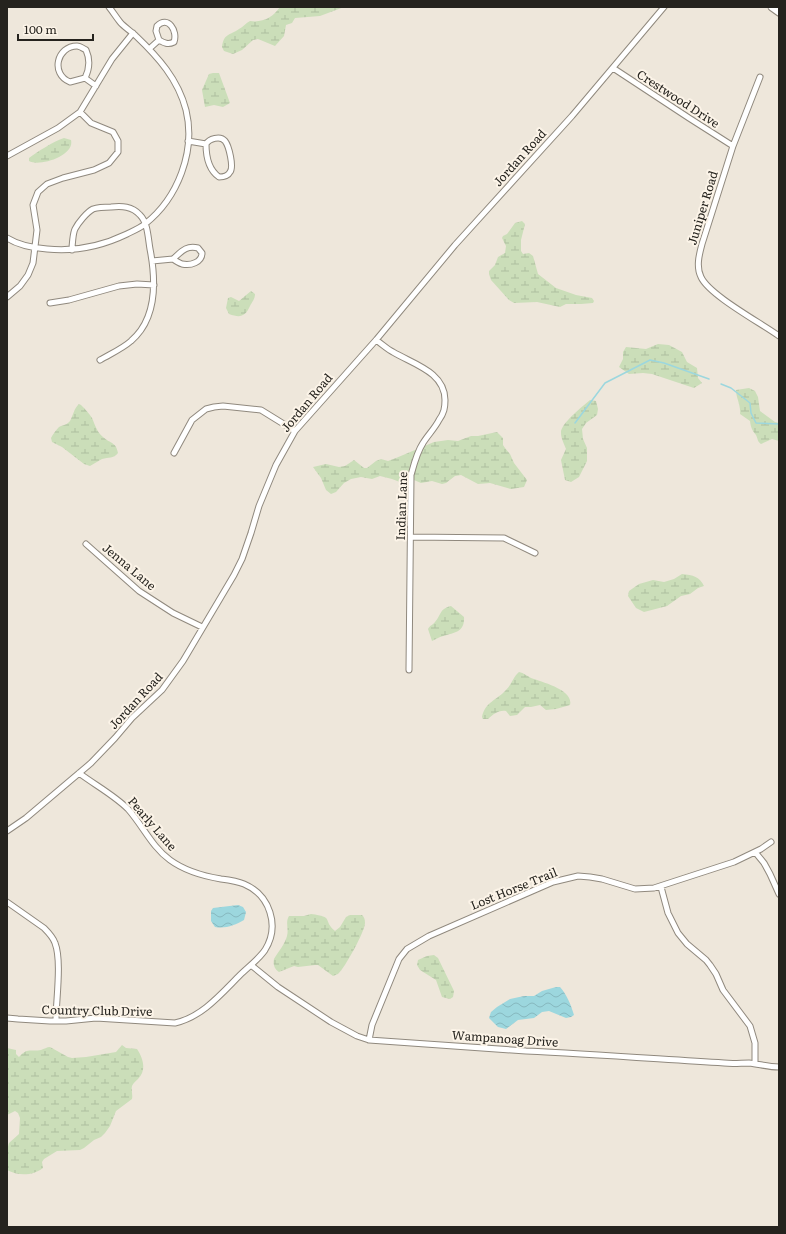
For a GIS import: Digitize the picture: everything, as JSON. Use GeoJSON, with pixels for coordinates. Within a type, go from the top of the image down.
{"type":"FeatureCollection","features":[{"type":"Feature","properties":{"kind":"main road"},"geometry":{"type":"LineString","coordinates":[[772,7],[779,12]]}},
{"type":"Feature","properties":{"kind":"street"},"geometry":{"type":"LineString","coordinates":[[7,238],[21,245],[56,250],[85,248],[108,242],[145,224],[164,205],[172,194],[183,170],[189,128],[186,110],[178,88],[169,72],[120,22],[109,7]]}},
{"type":"Feature","properties":{"kind":"street","name":"Jordan Road"},"geometry":{"type":"LineString","coordinates":[[7,831],[26,818],[91,764],[132,718],[162,690],[183,661],[233,577],[242,559],[259,506],[276,465],[295,431],[376,340],[437,266],[572,116],[664,7]]}},
{"type":"Feature","properties":{"kind":"street"},"geometry":{"type":"LineString","coordinates":[[160,23],[168,23],[174,31],[174,42],[171,44],[166,44],[159,40],[156,31],[157,26],[160,23]]}},
{"type":"Feature","properties":{"kind":"street"},"geometry":{"type":"LineString","coordinates":[[7,156],[58,128],[80,112],[120,48],[132,33]]}},
{"type":"Feature","properties":{"kind":"street"},"geometry":{"type":"LineString","coordinates":[[149,50],[159,40]]}},
{"type":"Feature","properties":{"kind":"street"},"geometry":{"type":"LineString","coordinates":[[78,46],[86,50],[89,55],[88,71],[85,78],[70,82],[66,81],[59,74],[58,62],[60,56],[69,48],[78,46]]}},
{"type":"Feature","properties":{"kind":"street","name":"Crestwood Drive"},"geometry":{"type":"LineString","coordinates":[[613,68],[733,146]]}},
{"type":"Feature","properties":{"kind":"street","name":"Juniper Road"},"geometry":{"type":"LineString","coordinates":[[760,77],[733,146],[698,256],[698,268],[700,276],[706,285],[723,299],[779,336]]}},
{"type":"Feature","properties":{"kind":"street"},"geometry":{"type":"LineString","coordinates":[[85,78],[96,86]]}},
{"type":"Feature","properties":{"kind":"street"},"geometry":{"type":"LineString","coordinates":[[7,297],[10,291],[20,286],[28,275],[33,262],[37,230],[33,205],[38,192],[47,184],[94,170],[109,163],[118,152],[118,141],[112,132],[91,123],[80,112]]}},
{"type":"Feature","properties":{"kind":"street"},"geometry":{"type":"LineString","coordinates":[[214,138],[226,141],[230,152],[232,168],[227,176],[219,177],[211,168],[206,153],[206,144],[214,138]]}},
{"type":"Feature","properties":{"kind":"street"},"geometry":{"type":"LineString","coordinates":[[188,141],[206,144]]}},
{"type":"Feature","properties":{"kind":"street"},"geometry":{"type":"LineString","coordinates":[[72,250],[74,230],[85,215],[93,210],[114,207],[130,208],[139,214],[145,224],[152,261],[154,285],[149,314],[137,334],[126,344],[100,360]]}},
{"type":"Feature","properties":{"kind":"street"},"geometry":{"type":"LineString","coordinates":[[152,261],[173,259],[183,264],[192,264],[200,260],[202,253],[198,248],[188,248],[182,250],[173,259]]}},
{"type":"Feature","properties":{"kind":"street"},"geometry":{"type":"LineString","coordinates":[[50,303],[76,299],[119,286],[137,284],[154,285]]}},
{"type":"Feature","properties":{"kind":"street","name":"Indian Lane"},"geometry":{"type":"LineString","coordinates":[[376,340],[393,352],[425,369],[435,377],[439,381],[445,397],[445,410],[422,444],[411,475],[409,670]]}},
{"type":"Feature","properties":{"kind":"street"},"geometry":{"type":"LineString","coordinates":[[174,453],[192,420],[206,409],[214,407],[223,406],[260,410],[295,431]]}},
{"type":"Feature","properties":{"kind":"street"},"geometry":{"type":"LineString","coordinates":[[411,537],[504,538],[535,553]]}},
{"type":"Feature","properties":{"kind":"street","name":"Jenna Lane"},"geometry":{"type":"LineString","coordinates":[[86,544],[139,591],[173,613],[202,627]]}},
{"type":"Feature","properties":{"kind":"street","name":"Pearly Lane"},"geometry":{"type":"LineString","coordinates":[[79,773],[99,786],[126,808],[155,846],[174,862],[194,873],[222,879],[235,880],[245,884],[260,894],[269,909],[272,928],[265,950],[206,1008],[186,1021]]}},
{"type":"Feature","properties":{"kind":"street","name":"Lost Horse Trail"},"geometry":{"type":"LineString","coordinates":[[369,1040],[372,1025],[399,959],[407,949],[429,936],[553,882],[578,876],[602,879],[634,889],[654,888],[734,862],[771,842]]}},
{"type":"Feature","properties":{"kind":"street"},"geometry":{"type":"LineString","coordinates":[[755,852],[764,863],[779,894]]}},
{"type":"Feature","properties":{"kind":"street"},"geometry":{"type":"LineString","coordinates":[[661,886],[668,913],[678,933],[686,944],[710,964],[723,990],[750,1026],[755,1043],[755,1064]]}},
{"type":"Feature","properties":{"kind":"street"},"geometry":{"type":"LineString","coordinates":[[7,902],[44,928],[55,942],[59,961],[56,1020]]}},
{"type":"Feature","properties":{"kind":"street","name":"Wampanoag Drive"},"geometry":{"type":"LineString","coordinates":[[251,965],[278,987],[331,1022],[352,1034],[369,1040],[526,1051],[551,1051],[726,1064],[749,1063],[768,1067],[779,1067]]}},
{"type":"Feature","properties":{"kind":"street","name":"Country Club Drive"},"geometry":{"type":"LineString","coordinates":[[7,1018],[66,1021],[96,1018],[175,1023],[186,1021]]}},
{"type":"Feature","properties":{"kind":"green space"},"geometry":{"type":"Polygon","coordinates":[[[280,7],[344,7],[320,16],[295,18],[292,23],[286,25],[284,36],[275,46],[258,39],[253,40],[242,50],[233,54],[224,51],[222,47],[223,42],[228,35],[250,21],[259,21],[267,18],[274,14],[280,7]]]}},
{"type":"Feature","properties":{"kind":"green space"},"geometry":{"type":"Polygon","coordinates":[[[219,73],[230,103],[223,107],[214,105],[205,107],[202,90],[209,74],[219,73]]]}},
{"type":"Feature","properties":{"kind":"green space"},"geometry":{"type":"Polygon","coordinates":[[[64,138],[71,140],[71,146],[68,151],[62,155],[48,161],[29,161],[29,158],[36,153],[64,138]]]}},
{"type":"Feature","properties":{"kind":"green space"},"geometry":{"type":"Polygon","coordinates":[[[522,221],[525,224],[521,240],[521,251],[523,254],[529,253],[533,256],[538,274],[556,288],[576,295],[592,298],[594,301],[593,303],[566,304],[560,307],[537,302],[514,303],[509,300],[491,280],[489,271],[495,265],[498,257],[505,253],[506,246],[502,238],[503,236],[507,234],[515,223],[522,221]]]}},
{"type":"Feature","properties":{"kind":"green space"},"geometry":{"type":"Polygon","coordinates":[[[251,291],[255,294],[248,310],[242,316],[229,314],[226,308],[228,298],[231,297],[239,301],[251,291]]]}},
{"type":"Feature","properties":{"kind":"green space"},"geometry":{"type":"Polygon","coordinates":[[[658,344],[669,345],[682,352],[687,362],[697,368],[698,378],[702,383],[694,388],[652,374],[629,374],[619,367],[626,347],[646,349],[658,344]]]}},
{"type":"Feature","properties":{"kind":"green space"},"geometry":{"type":"Polygon","coordinates":[[[749,388],[755,391],[758,397],[760,411],[775,422],[779,423],[779,441],[772,439],[761,444],[752,429],[750,421],[740,414],[736,390],[749,388]]]}},
{"type":"Feature","properties":{"kind":"green space"},"geometry":{"type":"Polygon","coordinates":[[[590,400],[596,401],[598,409],[597,415],[586,423],[582,429],[583,439],[587,448],[587,461],[579,477],[571,482],[565,480],[561,460],[566,449],[561,433],[564,425],[572,415],[590,400]]]}},
{"type":"Feature","properties":{"kind":"green space"},"geometry":{"type":"Polygon","coordinates":[[[79,404],[91,416],[101,435],[116,447],[118,453],[111,458],[102,459],[90,466],[84,464],[62,447],[52,442],[51,438],[59,427],[70,421],[79,404]]]}},
{"type":"Feature","properties":{"kind":"green space"},"geometry":{"type":"Polygon","coordinates":[[[497,432],[503,438],[503,445],[510,454],[514,463],[527,480],[524,487],[511,489],[490,483],[478,484],[461,475],[455,476],[446,483],[442,484],[432,481],[421,483],[414,480],[405,484],[380,476],[372,479],[361,477],[351,479],[344,483],[336,492],[331,494],[326,490],[321,478],[313,467],[326,464],[339,467],[345,466],[354,460],[364,468],[367,468],[381,459],[388,461],[434,442],[448,440],[458,441],[471,436],[497,432]]]}},
{"type":"Feature","properties":{"kind":"green space"},"geometry":{"type":"Polygon","coordinates":[[[682,574],[696,577],[704,586],[698,588],[690,594],[681,596],[667,606],[644,612],[636,608],[628,596],[629,591],[639,584],[653,580],[664,582],[674,579],[682,574]]]}},
{"type":"Feature","properties":{"kind":"green space"},"geometry":{"type":"Polygon","coordinates":[[[451,606],[464,617],[462,627],[456,632],[432,641],[428,629],[444,609],[451,606]]]}},
{"type":"Feature","properties":{"kind":"green space"},"geometry":{"type":"Polygon","coordinates":[[[519,672],[556,687],[567,695],[570,700],[570,705],[546,710],[540,705],[525,707],[517,715],[510,716],[506,711],[501,711],[488,719],[483,719],[482,717],[486,708],[506,690],[519,672]]]}},
{"type":"Feature","properties":{"kind":"green space"},"geometry":{"type":"Polygon","coordinates":[[[311,914],[326,918],[335,931],[340,927],[346,917],[350,915],[362,915],[365,923],[362,934],[345,965],[338,974],[333,976],[318,965],[294,966],[279,972],[274,966],[274,959],[286,939],[287,921],[289,916],[304,916],[311,914]]]}},
{"type":"Feature","properties":{"kind":"green space"},"geometry":{"type":"Polygon","coordinates":[[[434,955],[438,958],[454,991],[453,997],[450,999],[442,997],[436,980],[420,970],[417,965],[418,960],[434,955]]]}},
{"type":"Feature","properties":{"kind":"green space"},"geometry":{"type":"Polygon","coordinates":[[[122,1045],[126,1048],[137,1049],[141,1056],[143,1068],[141,1075],[132,1086],[132,1099],[116,1111],[110,1126],[105,1133],[80,1150],[57,1151],[44,1159],[42,1162],[43,1168],[35,1173],[21,1174],[7,1170],[7,1150],[9,1143],[19,1134],[20,1118],[18,1113],[15,1111],[7,1115],[7,1048],[16,1050],[16,1054],[19,1057],[27,1051],[41,1050],[50,1047],[72,1058],[116,1052],[122,1045]]]}},
{"type":"Feature","properties":{"kind":"water"},"geometry":{"type":"Polygon","coordinates":[[[238,905],[243,907],[246,912],[244,920],[230,926],[215,927],[211,921],[211,911],[213,908],[238,905]]]}},
{"type":"Feature","properties":{"kind":"water"},"geometry":{"type":"Polygon","coordinates":[[[560,987],[565,993],[574,1015],[571,1017],[566,1018],[549,1011],[542,1012],[534,1018],[518,1020],[506,1029],[498,1027],[489,1018],[491,1012],[510,999],[524,996],[534,996],[542,991],[560,987]]]}},
{"type":"Feature","properties":{"kind":"waterway"},"geometry":{"type":"LineString","coordinates":[[575,423],[605,383],[650,360],[664,363],[709,379]]}},
{"type":"Feature","properties":{"kind":"waterway"},"geometry":{"type":"LineString","coordinates":[[721,384],[731,388],[750,403],[751,413],[756,423],[779,424]]}}]}
